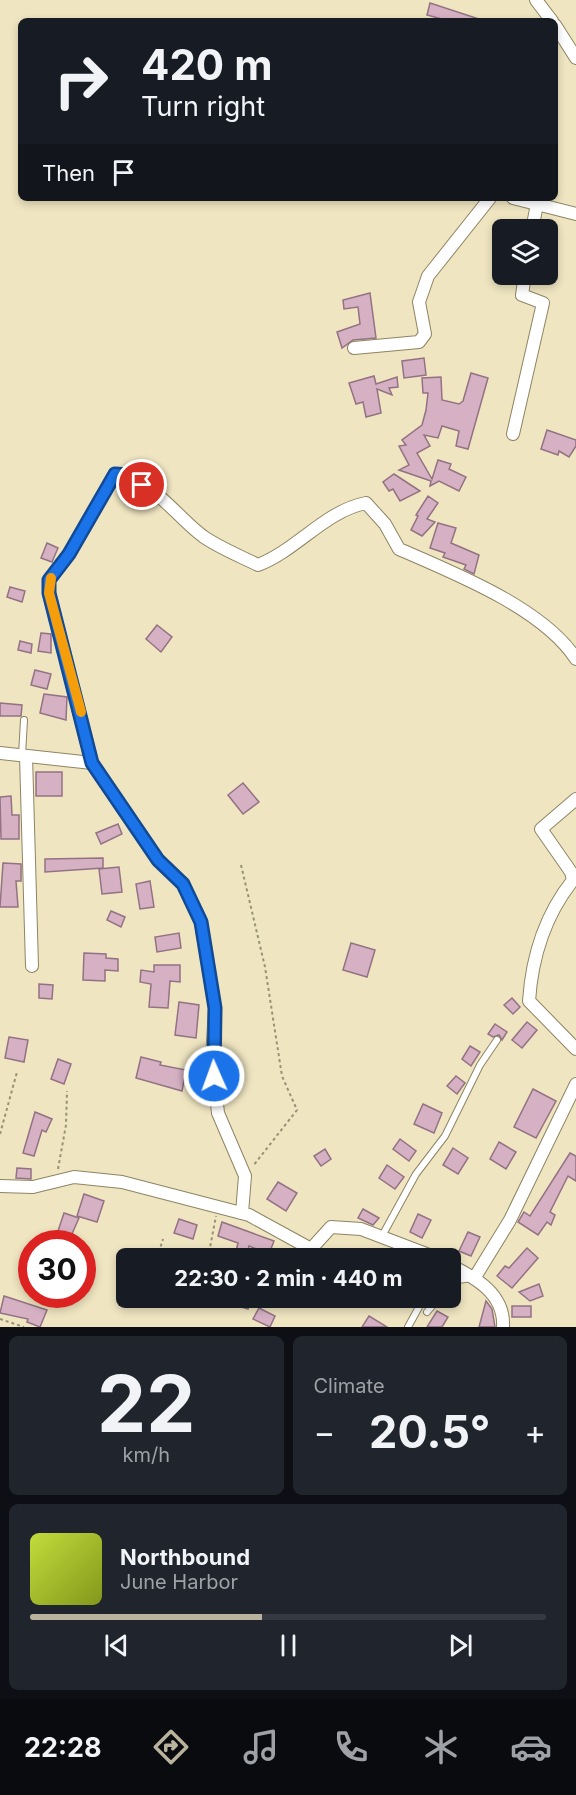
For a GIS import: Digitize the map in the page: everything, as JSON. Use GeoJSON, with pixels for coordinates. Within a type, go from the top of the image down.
{"type":"FeatureCollection","features":[{"type":"Feature","properties":{"kind":"street"},"geometry":{"type":"LineString","coordinates":[[536,0],[550,18]]}},
{"type":"Feature","properties":{"kind":"street"},"geometry":{"type":"LineString","coordinates":[[558,30],[576,58]]}},
{"type":"Feature","properties":{"kind":"street"},"geometry":{"type":"LineString","coordinates":[[354,348],[419,342],[423,338],[425,334],[419,302],[428,276],[488,201]]}},
{"type":"Feature","properties":{"kind":"street"},"geometry":{"type":"LineString","coordinates":[[525,201],[576,214]]}},
{"type":"Feature","properties":{"kind":"street"},"geometry":{"type":"LineString","coordinates":[[534,219],[537,204]]}},
{"type":"Feature","properties":{"kind":"street"},"geometry":{"type":"LineString","coordinates":[[513,434],[543,307],[540,300],[522,295],[523,285]]}},
{"type":"Feature","properties":{"kind":"street"},"geometry":{"type":"LineString","coordinates":[[242,1214],[245,1176],[218,1113],[212,1058],[215,1008],[201,922],[183,884],[158,860],[92,763],[49,593],[49,580],[69,554],[115,474],[128,475],[172,507],[204,537],[258,565],[274,559],[347,507],[366,503],[385,524],[399,549],[448,568],[534,617],[565,643],[576,659]]}},
{"type":"Feature","properties":{"kind":"street"},"geometry":{"type":"LineString","coordinates":[[0,753],[92,763]]}},
{"type":"Feature","properties":{"kind":"street"},"geometry":{"type":"LineString","coordinates":[[24,756],[32,966]]}},
{"type":"Feature","properties":{"kind":"street"},"geometry":{"type":"LineString","coordinates":[[576,799],[541,829],[571,872],[573,880],[555,903],[532,965],[529,1001],[576,1049]]}},
{"type":"Feature","properties":{"kind":"street"},"geometry":{"type":"LineString","coordinates":[[475,1277],[510,1220],[576,1084]]}},
{"type":"Feature","properties":{"kind":"street"},"geometry":{"type":"LineString","coordinates":[[0,1186],[33,1187],[74,1177],[122,1182],[242,1214],[311,1249],[331,1227],[361,1229],[412,1248]]}},
{"type":"Feature","properties":{"kind":"street"},"geometry":{"type":"LineString","coordinates":[[461,1270],[475,1277],[493,1293],[504,1314],[503,1327]]}},
{"type":"Feature","properties":{"kind":"lane"},"geometry":{"type":"LineString","coordinates":[[24,720],[24,756]]}},
{"type":"Feature","properties":{"kind":"lane"},"geometry":{"type":"LineString","coordinates":[[382,1236],[416,1174],[444,1136],[480,1065],[497,1040]]}},
{"type":"Feature","properties":{"kind":"lane"},"geometry":{"type":"LineString","coordinates":[[461,1279],[475,1277]]}},
{"type":"Feature","properties":{"kind":"lane"},"geometry":{"type":"LineString","coordinates":[[408,1327],[418,1308]]}},
{"type":"Feature","properties":{"kind":"lane"},"geometry":{"type":"LineString","coordinates":[[427,1312],[430,1308]]}},
{"type":"Feature","properties":{"kind":"path"},"geometry":{"type":"LineString","coordinates":[[241,865],[265,967],[280,1067],[297,1110],[245,1176]]}},
{"type":"Feature","properties":{"kind":"path"},"geometry":{"type":"LineString","coordinates":[[0,1134],[17,1072]]}},
{"type":"Feature","properties":{"kind":"path"},"geometry":{"type":"LineString","coordinates":[[58,1181],[59,1156],[66,1125],[67,1091]]}},
{"type":"Feature","properties":{"kind":"path"},"geometry":{"type":"LineString","coordinates":[[210,1248],[218,1208]]}},
{"type":"Feature","properties":{"kind":"path"},"geometry":{"type":"LineString","coordinates":[[160,1248],[163,1239]]}},
{"type":"Feature","properties":{"kind":"path"},"geometry":{"type":"LineString","coordinates":[[0,1318],[24,1327]]}},
{"type":"Feature","properties":{"kind":"building"},"geometry":{"type":"Polygon","coordinates":[[[430,3],[476,18],[438,18],[427,15],[430,3]]]}},
{"type":"Feature","properties":{"kind":"building"},"geometry":{"type":"Polygon","coordinates":[[[370,293],[376,338],[353,340],[342,348],[337,332],[360,324],[358,307],[344,309],[343,300],[370,293]]]}},
{"type":"Feature","properties":{"kind":"building"},"geometry":{"type":"Polygon","coordinates":[[[424,358],[426,375],[404,378],[402,361],[424,358]]]}},
{"type":"Feature","properties":{"kind":"building"},"geometry":{"type":"Polygon","coordinates":[[[471,373],[488,378],[468,449],[456,446],[459,431],[442,426],[438,438],[424,435],[430,446],[417,453],[432,479],[438,460],[451,464],[449,469],[466,477],[459,491],[439,481],[430,486],[431,481],[399,470],[409,465],[399,446],[406,445],[402,440],[422,425],[426,410],[428,393],[423,393],[422,378],[441,377],[442,400],[459,404],[463,401],[471,373]]]}},
{"type":"Feature","properties":{"kind":"building"},"geometry":{"type":"Polygon","coordinates":[[[374,376],[376,384],[397,377],[398,387],[389,388],[392,395],[377,389],[381,413],[366,417],[363,402],[356,404],[349,383],[374,376]]]}},
{"type":"Feature","properties":{"kind":"building"},"geometry":{"type":"Polygon","coordinates":[[[547,430],[576,440],[576,446],[569,457],[559,451],[558,455],[541,449],[547,430]]]}},
{"type":"Feature","properties":{"kind":"building"},"geometry":{"type":"Polygon","coordinates":[[[394,474],[420,491],[400,501],[393,489],[389,491],[383,482],[394,474]]]}},
{"type":"Feature","properties":{"kind":"building"},"geometry":{"type":"Polygon","coordinates":[[[428,496],[438,503],[427,519],[435,522],[422,536],[411,530],[418,516],[416,515],[428,496]]]}},
{"type":"Feature","properties":{"kind":"building"},"geometry":{"type":"Polygon","coordinates":[[[438,523],[456,528],[451,543],[479,555],[474,574],[464,569],[466,565],[443,557],[445,553],[430,548],[438,523]]]}},
{"type":"Feature","properties":{"kind":"building"},"geometry":{"type":"Polygon","coordinates":[[[47,543],[58,548],[52,562],[41,558],[47,543]]]}},
{"type":"Feature","properties":{"kind":"building"},"geometry":{"type":"Polygon","coordinates":[[[10,587],[25,591],[22,602],[7,597],[10,587]]]}},
{"type":"Feature","properties":{"kind":"building"},"geometry":{"type":"Polygon","coordinates":[[[157,625],[172,637],[161,652],[146,639],[157,625]]]}},
{"type":"Feature","properties":{"kind":"building"},"geometry":{"type":"Polygon","coordinates":[[[41,633],[51,634],[51,653],[38,651],[41,633]]]}},
{"type":"Feature","properties":{"kind":"building"},"geometry":{"type":"Polygon","coordinates":[[[20,641],[32,644],[31,653],[18,650],[20,641]]]}},
{"type":"Feature","properties":{"kind":"building"},"geometry":{"type":"Polygon","coordinates":[[[35,670],[51,674],[47,689],[31,685],[35,670]]]}},
{"type":"Feature","properties":{"kind":"building"},"geometry":{"type":"Polygon","coordinates":[[[44,694],[67,697],[66,720],[40,713],[44,694]]]}},
{"type":"Feature","properties":{"kind":"building"},"geometry":{"type":"Polygon","coordinates":[[[0,703],[22,705],[21,716],[0,716],[0,703]]]}},
{"type":"Feature","properties":{"kind":"building"},"geometry":{"type":"Polygon","coordinates":[[[36,772],[62,772],[62,796],[36,796],[36,772]]]}},
{"type":"Feature","properties":{"kind":"building"},"geometry":{"type":"Polygon","coordinates":[[[243,783],[259,802],[243,814],[228,795],[243,783]]]}},
{"type":"Feature","properties":{"kind":"building"},"geometry":{"type":"Polygon","coordinates":[[[11,796],[12,815],[19,815],[19,839],[1,839],[0,797],[11,796]]]}},
{"type":"Feature","properties":{"kind":"building"},"geometry":{"type":"Polygon","coordinates":[[[118,824],[122,834],[101,844],[96,833],[118,824]]]}},
{"type":"Feature","properties":{"kind":"building"},"geometry":{"type":"Polygon","coordinates":[[[103,858],[103,868],[45,872],[45,859],[103,858]]]}},
{"type":"Feature","properties":{"kind":"building"},"geometry":{"type":"Polygon","coordinates":[[[3,863],[21,864],[21,881],[16,881],[18,907],[0,907],[3,863]]]}},
{"type":"Feature","properties":{"kind":"building"},"geometry":{"type":"Polygon","coordinates":[[[119,867],[122,892],[102,894],[99,869],[119,867]]]}},
{"type":"Feature","properties":{"kind":"building"},"geometry":{"type":"Polygon","coordinates":[[[150,881],[154,907],[140,909],[136,884],[150,881]]]}},
{"type":"Feature","properties":{"kind":"building"},"geometry":{"type":"Polygon","coordinates":[[[111,911],[125,917],[121,927],[107,920],[111,911]]]}},
{"type":"Feature","properties":{"kind":"building"},"geometry":{"type":"Polygon","coordinates":[[[179,933],[181,948],[157,952],[155,937],[179,933]]]}},
{"type":"Feature","properties":{"kind":"building"},"geometry":{"type":"Polygon","coordinates":[[[351,943],[375,950],[367,977],[343,970],[351,943]]]}},
{"type":"Feature","properties":{"kind":"building"},"geometry":{"type":"Polygon","coordinates":[[[84,953],[106,954],[106,958],[118,959],[118,971],[105,970],[105,981],[83,980],[84,953]]]}},
{"type":"Feature","properties":{"kind":"building"},"geometry":{"type":"Polygon","coordinates":[[[154,965],[180,965],[180,982],[170,981],[168,1008],[149,1007],[151,984],[140,982],[141,970],[154,972],[154,965]]]}},
{"type":"Feature","properties":{"kind":"building"},"geometry":{"type":"Polygon","coordinates":[[[39,984],[53,985],[52,999],[39,998],[39,984]]]}},
{"type":"Feature","properties":{"kind":"building"},"geometry":{"type":"Polygon","coordinates":[[[512,998],[520,1007],[513,1014],[504,1005],[512,998]]]}},
{"type":"Feature","properties":{"kind":"building"},"geometry":{"type":"Polygon","coordinates":[[[179,1002],[199,1005],[196,1038],[175,1035],[179,1002]]]}},
{"type":"Feature","properties":{"kind":"building"},"geometry":{"type":"Polygon","coordinates":[[[527,1022],[537,1030],[522,1048],[512,1040],[527,1022]]]}},
{"type":"Feature","properties":{"kind":"building"},"geometry":{"type":"Polygon","coordinates":[[[495,1024],[507,1032],[502,1040],[499,1035],[493,1037],[488,1034],[495,1024]]]}},
{"type":"Feature","properties":{"kind":"building"},"geometry":{"type":"Polygon","coordinates":[[[9,1037],[28,1040],[24,1062],[5,1058],[9,1037]]]}},
{"type":"Feature","properties":{"kind":"building"},"geometry":{"type":"Polygon","coordinates":[[[470,1046],[480,1052],[471,1066],[462,1059],[470,1046]]]}},
{"type":"Feature","properties":{"kind":"building"},"geometry":{"type":"Polygon","coordinates":[[[141,1057],[161,1062],[160,1065],[186,1070],[182,1091],[136,1078],[141,1057]]]}},
{"type":"Feature","properties":{"kind":"building"},"geometry":{"type":"Polygon","coordinates":[[[58,1059],[71,1064],[64,1084],[51,1079],[58,1059]]]}},
{"type":"Feature","properties":{"kind":"building"},"geometry":{"type":"Polygon","coordinates":[[[456,1076],[465,1083],[457,1094],[447,1086],[456,1076]]]}},
{"type":"Feature","properties":{"kind":"building"},"geometry":{"type":"Polygon","coordinates":[[[533,1089],[556,1101],[536,1138],[514,1127],[533,1089]]]}},
{"type":"Feature","properties":{"kind":"building"},"geometry":{"type":"Polygon","coordinates":[[[423,1104],[442,1113],[434,1133],[414,1124],[423,1104]]]}},
{"type":"Feature","properties":{"kind":"building"},"geometry":{"type":"Polygon","coordinates":[[[35,1112],[52,1119],[46,1132],[42,1130],[34,1156],[23,1153],[35,1112]]]}},
{"type":"Feature","properties":{"kind":"building"},"geometry":{"type":"Polygon","coordinates":[[[400,1139],[416,1151],[409,1161],[393,1149],[400,1139]]]}},
{"type":"Feature","properties":{"kind":"building"},"geometry":{"type":"Polygon","coordinates":[[[499,1142],[516,1152],[506,1169],[490,1159],[499,1142]]]}},
{"type":"Feature","properties":{"kind":"building"},"geometry":{"type":"Polygon","coordinates":[[[453,1148],[468,1158],[458,1174],[443,1165],[453,1148]]]}},
{"type":"Feature","properties":{"kind":"building"},"geometry":{"type":"Polygon","coordinates":[[[325,1149],[331,1159],[321,1166],[314,1156],[325,1149]]]}},
{"type":"Feature","properties":{"kind":"building"},"geometry":{"type":"Polygon","coordinates":[[[570,1153],[576,1156],[576,1181],[568,1176],[550,1212],[555,1215],[551,1225],[547,1222],[538,1235],[518,1222],[524,1212],[530,1216],[570,1153]]]}},
{"type":"Feature","properties":{"kind":"building"},"geometry":{"type":"Polygon","coordinates":[[[387,1165],[404,1177],[395,1189],[379,1178],[387,1165]]]}},
{"type":"Feature","properties":{"kind":"building"},"geometry":{"type":"Polygon","coordinates":[[[17,1168],[31,1169],[31,1179],[16,1178],[17,1168]]]}},
{"type":"Feature","properties":{"kind":"building"},"geometry":{"type":"Polygon","coordinates":[[[278,1182],[297,1193],[286,1211],[267,1199],[278,1182]]]}},
{"type":"Feature","properties":{"kind":"building"},"geometry":{"type":"Polygon","coordinates":[[[84,1194],[104,1201],[97,1222],[77,1216],[84,1194]]]}},
{"type":"Feature","properties":{"kind":"building"},"geometry":{"type":"Polygon","coordinates":[[[363,1209],[379,1218],[373,1225],[358,1218],[363,1209]]]}},
{"type":"Feature","properties":{"kind":"building"},"geometry":{"type":"Polygon","coordinates":[[[64,1213],[79,1218],[74,1230],[58,1230],[64,1213]]]}},
{"type":"Feature","properties":{"kind":"building"},"geometry":{"type":"Polygon","coordinates":[[[418,1214],[431,1220],[422,1238],[410,1232],[418,1214]]]}},
{"type":"Feature","properties":{"kind":"building"},"geometry":{"type":"Polygon","coordinates":[[[179,1219],[197,1225],[193,1239],[174,1233],[179,1219]]]}},
{"type":"Feature","properties":{"kind":"building"},"geometry":{"type":"Polygon","coordinates":[[[222,1222],[274,1241],[271,1248],[249,1246],[248,1248],[237,1248],[238,1243],[218,1236],[222,1222]]]}},
{"type":"Feature","properties":{"kind":"building"},"geometry":{"type":"Polygon","coordinates":[[[468,1232],[480,1237],[471,1256],[461,1252],[460,1248],[468,1232]]]}},
{"type":"Feature","properties":{"kind":"building"},"geometry":{"type":"Polygon","coordinates":[[[527,1248],[538,1258],[512,1288],[497,1276],[505,1266],[509,1268],[527,1248]]]}},
{"type":"Feature","properties":{"kind":"building"},"geometry":{"type":"Polygon","coordinates":[[[539,1284],[543,1296],[530,1301],[519,1292],[539,1284]]]}},
{"type":"Feature","properties":{"kind":"building"},"geometry":{"type":"Polygon","coordinates":[[[4,1296],[18,1301],[18,1308],[47,1310],[40,1327],[27,1322],[28,1319],[0,1313],[4,1296]]]}},
{"type":"Feature","properties":{"kind":"building"},"geometry":{"type":"Polygon","coordinates":[[[486,1301],[492,1309],[495,1327],[479,1327],[486,1301]]]}},
{"type":"Feature","properties":{"kind":"building"},"geometry":{"type":"Polygon","coordinates":[[[512,1306],[531,1306],[531,1317],[512,1317],[512,1306]]]}},
{"type":"Feature","properties":{"kind":"building"},"geometry":{"type":"Polygon","coordinates":[[[259,1308],[275,1316],[270,1327],[253,1319],[259,1308]]]}},
{"type":"Feature","properties":{"kind":"building"},"geometry":{"type":"Polygon","coordinates":[[[437,1311],[448,1317],[442,1327],[427,1327],[437,1311]]]}},
{"type":"Feature","properties":{"kind":"building"},"geometry":{"type":"Polygon","coordinates":[[[369,1316],[387,1327],[362,1327],[369,1316]]]}},
{"type":"Feature","properties":{"kind":"slow traffic"},"geometry":{"type":"LineString","coordinates":[[51,578],[49,593],[81,712]]}},
{"type":"Feature","properties":{"kind":"route"},"geometry":{"type":"LineString","coordinates":[[142,485],[128,475],[115,474],[69,554],[49,580],[49,593],[92,763],[158,860],[183,884],[201,922],[215,1008],[212,1058],[214,1076]]}}]}
